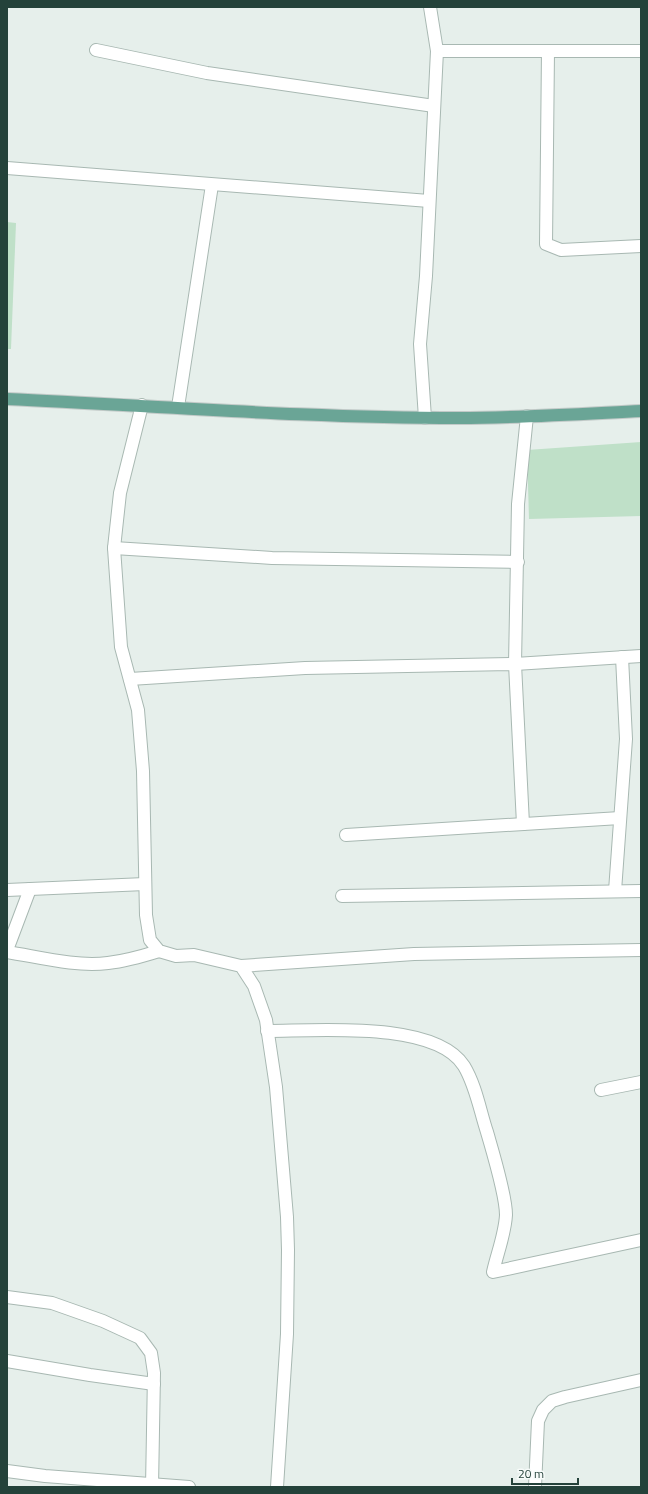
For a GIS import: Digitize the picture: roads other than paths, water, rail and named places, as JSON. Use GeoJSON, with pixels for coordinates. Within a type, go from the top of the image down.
{"type":"FeatureCollection","features":[{"type":"Feature","properties":{"kind":"main road"},"geometry":{"type":"LineString","coordinates":[[7,399],[292,414],[425,418],[527,416],[641,411]]}},
{"type":"Feature","properties":{"kind":"street"},"geometry":{"type":"LineString","coordinates":[[425,418],[420,344],[426,276],[437,51],[430,7]]}},
{"type":"Feature","properties":{"kind":"street"},"geometry":{"type":"LineString","coordinates":[[96,50],[207,73],[434,106]]}},
{"type":"Feature","properties":{"kind":"street"},"geometry":{"type":"LineString","coordinates":[[437,51],[641,51]]}},
{"type":"Feature","properties":{"kind":"street"},"geometry":{"type":"LineString","coordinates":[[548,51],[546,244],[561,250],[641,246]]}},
{"type":"Feature","properties":{"kind":"street"},"geometry":{"type":"LineString","coordinates":[[7,168],[429,201]]}},
{"type":"Feature","properties":{"kind":"street"},"geometry":{"type":"LineString","coordinates":[[178,407],[212,185]]}},
{"type":"Feature","properties":{"kind":"street"},"geometry":{"type":"LineString","coordinates":[[142,405],[120,493],[114,548],[121,647],[138,710],[143,771],[146,915],[150,940],[159,951]]}},
{"type":"Feature","properties":{"kind":"street"},"geometry":{"type":"LineString","coordinates":[[523,824],[515,664],[518,504],[527,416]]}},
{"type":"Feature","properties":{"kind":"street"},"geometry":{"type":"LineString","coordinates":[[114,548],[280,559],[518,562]]}},
{"type":"Feature","properties":{"kind":"street"},"geometry":{"type":"LineString","coordinates":[[130,679],[305,668],[515,664],[641,656]]}},
{"type":"Feature","properties":{"kind":"street"},"geometry":{"type":"LineString","coordinates":[[615,891],[626,739],[622,657]]}},
{"type":"Feature","properties":{"kind":"street"},"geometry":{"type":"LineString","coordinates":[[346,835],[620,818]]}},
{"type":"Feature","properties":{"kind":"street"},"geometry":{"type":"LineString","coordinates":[[7,890],[145,884]]}},
{"type":"Feature","properties":{"kind":"street"},"geometry":{"type":"LineString","coordinates":[[30,889],[7,951],[81,963],[107,963],[136,958],[159,951],[176,956],[194,955],[241,966],[414,954],[641,950]]}},
{"type":"Feature","properties":{"kind":"street"},"geometry":{"type":"LineString","coordinates":[[342,896],[641,891]]}},
{"type":"Feature","properties":{"kind":"street"},"geometry":{"type":"LineString","coordinates":[[241,966],[254,986],[266,1020],[276,1087],[288,1250],[287,1334],[277,1487]]}},
{"type":"Feature","properties":{"kind":"street"},"geometry":{"type":"LineString","coordinates":[[267,1031],[399,1033],[427,1040],[449,1052],[463,1065],[471,1080],[488,1135],[504,1198],[506,1214],[504,1228],[493,1272],[641,1240]]}},
{"type":"Feature","properties":{"kind":"street"},"geometry":{"type":"LineString","coordinates":[[601,1090],[641,1082]]}},
{"type":"Feature","properties":{"kind":"street"},"geometry":{"type":"LineString","coordinates":[[7,1298],[52,1303],[103,1321],[140,1338],[151,1353],[154,1384],[153,1486]]}},
{"type":"Feature","properties":{"kind":"street"},"geometry":{"type":"LineString","coordinates":[[7,1361],[154,1384]]}},
{"type":"Feature","properties":{"kind":"street"},"geometry":{"type":"LineString","coordinates":[[535,1487],[538,1421],[543,1410],[552,1401],[565,1396],[641,1380]]}},
{"type":"Feature","properties":{"kind":"street"},"geometry":{"type":"LineString","coordinates":[[7,1471],[153,1486],[189,1487]]}}]}
